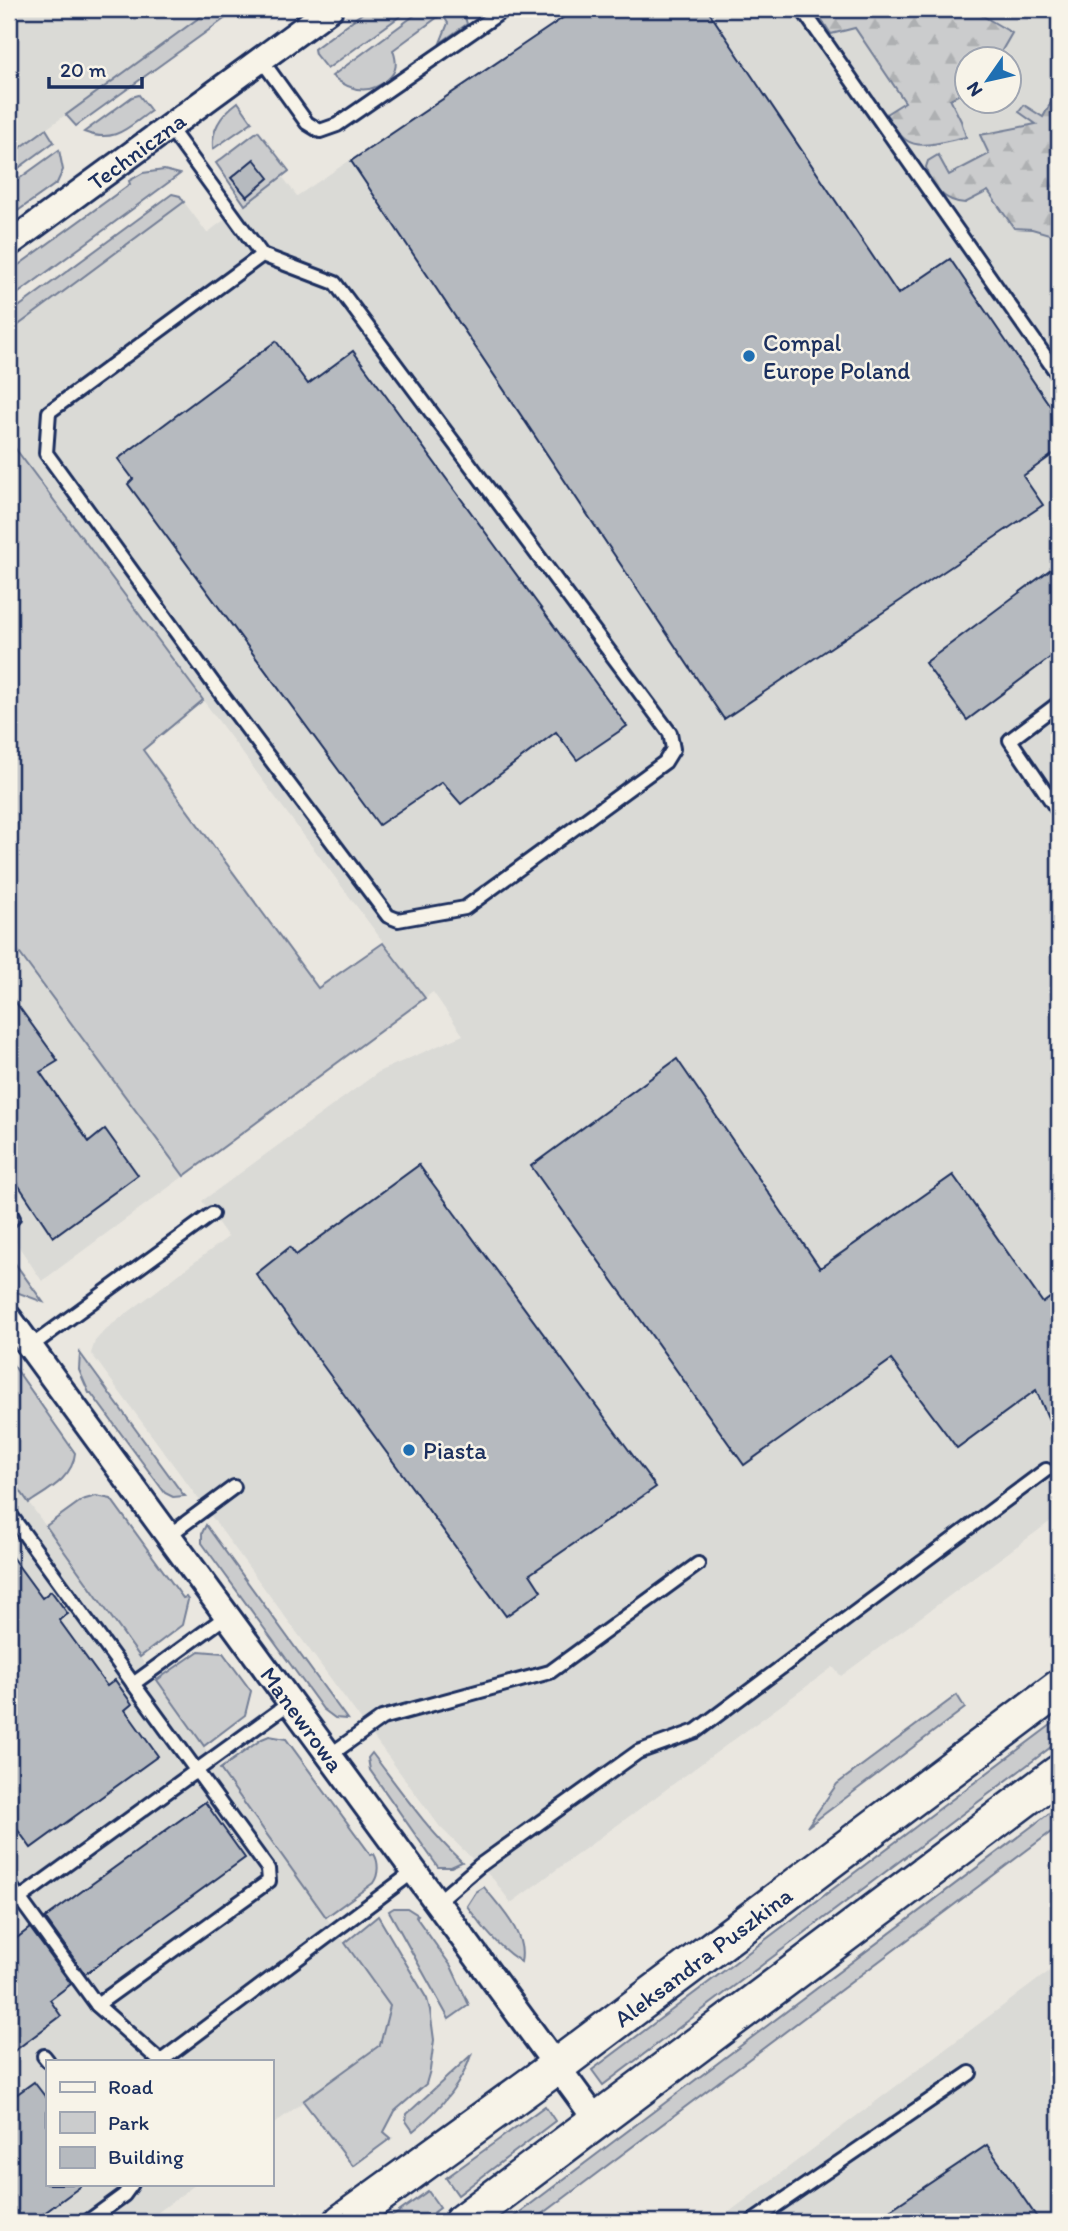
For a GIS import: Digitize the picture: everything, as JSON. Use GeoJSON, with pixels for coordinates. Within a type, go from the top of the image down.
{"type":"FeatureCollection","features":[{"type":"Feature","properties":{"kind":"main road","name":"Aleksandra Puszkina"},"geometry":{"type":"LineString","coordinates":[[342,2222],[556,2066],[1059,1688]]}},
{"type":"Feature","properties":{"kind":"main road"},"geometry":{"type":"LineString","coordinates":[[461,2222],[1059,1773]]}},
{"type":"Feature","properties":{"kind":"street","name":"Techniczna"},"geometry":{"type":"LineString","coordinates":[[9,244],[330,9]]}},
{"type":"Feature","properties":{"kind":"street","name":"Manewrowa"},"geometry":{"type":"LineString","coordinates":[[9,1318],[597,2121]]}},
{"type":"Feature","properties":{"kind":"lane"},"geometry":{"type":"LineString","coordinates":[[261,59],[307,123],[320,131],[337,125],[505,9]]}},
{"type":"Feature","properties":{"kind":"lane"},"geometry":{"type":"LineString","coordinates":[[802,9],[1059,376]]}},
{"type":"Feature","properties":{"kind":"lane"},"geometry":{"type":"LineString","coordinates":[[169,127],[262,254],[335,283],[670,733],[673,749],[665,762],[465,908],[398,920],[388,916],[46,453],[49,412],[262,254]]}},
{"type":"Feature","properties":{"kind":"lane"},"geometry":{"type":"LineString","coordinates":[[1059,704],[1010,740],[1059,812]]}},
{"type":"Feature","properties":{"kind":"lane"},"geometry":{"type":"LineString","coordinates":[[9,1213],[13,1218],[9,1221]]}},
{"type":"Feature","properties":{"kind":"lane"},"geometry":{"type":"LineString","coordinates":[[30,1347],[212,1214]]}},
{"type":"Feature","properties":{"kind":"lane"},"geometry":{"type":"LineString","coordinates":[[436,1903],[479,1866],[638,1752],[696,1731],[1046,1470]]}},
{"type":"Feature","properties":{"kind":"lane"},"geometry":{"type":"LineString","coordinates":[[168,1536],[234,1487]]}},
{"type":"Feature","properties":{"kind":"lane"},"geometry":{"type":"LineString","coordinates":[[9,1513],[268,1869],[269,1881],[97,2005]]}},
{"type":"Feature","properties":{"kind":"lane"},"geometry":{"type":"LineString","coordinates":[[330,1755],[382,1718],[550,1672],[698,1564]]}},
{"type":"Feature","properties":{"kind":"lane"},"geometry":{"type":"LineString","coordinates":[[133,1684],[228,1615]]}},
{"type":"Feature","properties":{"kind":"lane"},"geometry":{"type":"LineString","coordinates":[[19,1899],[291,1703]]}},
{"type":"Feature","properties":{"kind":"lane"},"geometry":{"type":"LineString","coordinates":[[161,2060],[413,1872]]}},
{"type":"Feature","properties":{"kind":"lane"},"geometry":{"type":"LineString","coordinates":[[9,1884],[97,2005],[159,2060]]}},
{"type":"Feature","properties":{"kind":"lane"},"geometry":{"type":"LineString","coordinates":[[752,2222],[970,2073]]}},
{"type":"Feature","properties":{"kind":"lane"},"geometry":{"type":"LineString","coordinates":[[87,2222],[124,2195],[131,2186]]}},
{"type":"Feature","properties":{"kind":"shaded area"},"geometry":{"type":"Polygon","coordinates":[[[9,9],[211,9],[9,156],[9,9]]]}},
{"type":"Feature","properties":{"kind":"shaded area"},"geometry":{"type":"Polygon","coordinates":[[[574,9],[1059,9],[1059,1515],[841,1676],[833,1667],[511,1903],[494,1880],[440,1827],[91,1353],[95,1341],[106,1329],[228,1237],[202,1201],[380,1071],[463,1035],[433,992],[425,998],[9,440],[9,332],[184,202],[207,233],[282,176],[297,196],[574,9]]]}},
{"type":"Feature","properties":{"kind":"shaded area"},"geometry":{"type":"Polygon","coordinates":[[[9,939],[184,1176],[42,1281],[9,1232],[9,939]]]}},
{"type":"Feature","properties":{"kind":"shaded area"},"geometry":{"type":"Polygon","coordinates":[[[9,1475],[390,2006],[380,2045],[273,2125],[273,2060],[46,2060],[46,2186],[193,2186],[145,2222],[9,2222],[9,1475]]]}},
{"type":"Feature","properties":{"kind":"shaded area"},"geometry":{"type":"Polygon","coordinates":[[[1059,1964],[1059,2222],[716,2222],[980,2023],[1059,1964]]]}},
{"type":"Feature","properties":{"kind":"green space"},"geometry":{"type":"Polygon","coordinates":[[[211,9],[238,9],[76,126],[66,115],[211,9]]]}},
{"type":"Feature","properties":{"kind":"green space"},"geometry":{"type":"Polygon","coordinates":[[[368,9],[410,9],[327,69],[314,49],[368,9]]]}},
{"type":"Feature","properties":{"kind":"green space"},"geometry":{"type":"Polygon","coordinates":[[[423,9],[463,9],[467,24],[440,43],[448,23],[442,14],[393,50],[395,70],[387,80],[373,88],[353,88],[332,76],[423,9]]]}},
{"type":"Feature","properties":{"kind":"green space"},"geometry":{"type":"Polygon","coordinates":[[[815,9],[971,9],[1012,33],[1004,46],[953,46],[953,98],[950,99],[953,116],[958,116],[966,137],[919,145],[903,137],[886,114],[905,102],[855,28],[831,34],[815,9]]]}},
{"type":"Feature","properties":{"kind":"green space"},"geometry":{"type":"Polygon","coordinates":[[[1059,88],[1059,237],[1032,229],[1014,228],[988,191],[965,203],[951,200],[934,186],[926,167],[928,161],[938,155],[949,175],[989,154],[980,135],[1036,124],[1023,115],[1024,105],[1043,117],[1059,88]]]}},
{"type":"Feature","properties":{"kind":"green space"},"geometry":{"type":"Polygon","coordinates":[[[139,95],[151,111],[127,128],[104,136],[84,132],[132,97],[139,95]]]}},
{"type":"Feature","properties":{"kind":"green space"},"geometry":{"type":"Polygon","coordinates":[[[238,102],[252,122],[213,149],[219,122],[238,102]]]}},
{"type":"Feature","properties":{"kind":"green space"},"geometry":{"type":"Polygon","coordinates":[[[46,129],[54,142],[9,175],[9,156],[46,129]]]}},
{"type":"Feature","properties":{"kind":"green space"},"geometry":{"type":"Polygon","coordinates":[[[258,131],[289,171],[245,205],[216,163],[258,131]]]}},
{"type":"Feature","properties":{"kind":"green space"},"geometry":{"type":"Polygon","coordinates":[[[59,150],[63,170],[57,183],[9,217],[9,186],[59,150]]]}},
{"type":"Feature","properties":{"kind":"green space"},"geometry":{"type":"Polygon","coordinates":[[[164,170],[180,174],[9,300],[9,272],[130,184],[129,181],[143,173],[164,170]]]}},
{"type":"Feature","properties":{"kind":"green space"},"geometry":{"type":"Polygon","coordinates":[[[172,194],[180,196],[184,202],[9,332],[9,314],[172,194]]]}},
{"type":"Feature","properties":{"kind":"green space"},"geometry":{"type":"Polygon","coordinates":[[[9,440],[203,700],[143,750],[318,988],[383,943],[425,998],[184,1176],[9,939],[9,440]]]}},
{"type":"Feature","properties":{"kind":"green space"},"geometry":{"type":"Polygon","coordinates":[[[9,1255],[43,1302],[16,1292],[17,1289],[9,1279],[9,1255]]]}},
{"type":"Feature","properties":{"kind":"green space"},"geometry":{"type":"Polygon","coordinates":[[[80,1353],[185,1496],[173,1497],[165,1493],[89,1393],[79,1370],[80,1353]]]}},
{"type":"Feature","properties":{"kind":"green space"},"geometry":{"type":"Polygon","coordinates":[[[9,1359],[75,1453],[70,1470],[65,1476],[29,1503],[9,1475],[9,1359]]]}},
{"type":"Feature","properties":{"kind":"green space"},"geometry":{"type":"Polygon","coordinates":[[[96,1496],[111,1499],[183,1598],[188,1600],[182,1625],[140,1657],[46,1526],[82,1500],[96,1496]]]}},
{"type":"Feature","properties":{"kind":"green space"},"geometry":{"type":"Polygon","coordinates":[[[206,1525],[347,1719],[335,1718],[323,1709],[202,1543],[202,1533],[206,1525]]]}},
{"type":"Feature","properties":{"kind":"green space"},"geometry":{"type":"Polygon","coordinates":[[[199,1651],[223,1653],[251,1691],[245,1715],[204,1746],[157,1680],[199,1651]]]}},
{"type":"Feature","properties":{"kind":"green space"},"geometry":{"type":"Polygon","coordinates":[[[957,1695],[965,1708],[807,1827],[837,1784],[957,1695]]]}},
{"type":"Feature","properties":{"kind":"green space"},"geometry":{"type":"Polygon","coordinates":[[[1059,1719],[1059,1741],[603,2085],[592,2070],[1059,1719]]]}},
{"type":"Feature","properties":{"kind":"green space"},"geometry":{"type":"Polygon","coordinates":[[[269,1736],[286,1739],[377,1861],[373,1883],[326,1917],[220,1769],[269,1736]]]}},
{"type":"Feature","properties":{"kind":"green space"},"geometry":{"type":"Polygon","coordinates":[[[372,1753],[426,1823],[462,1862],[451,1867],[438,1867],[370,1770],[368,1758],[372,1753]]]}},
{"type":"Feature","properties":{"kind":"green space"},"geometry":{"type":"Polygon","coordinates":[[[1056,1808],[1059,1809],[1059,1826],[532,2222],[507,2222],[1056,1808]]]}},
{"type":"Feature","properties":{"kind":"green space"},"geometry":{"type":"Polygon","coordinates":[[[484,1887],[516,1931],[522,1951],[521,1962],[491,1937],[467,1906],[476,1892],[484,1887]]]}},
{"type":"Feature","properties":{"kind":"green space"},"geometry":{"type":"Polygon","coordinates":[[[394,1908],[407,1908],[418,1915],[416,1917],[451,1966],[469,2005],[449,2019],[389,1911],[394,1908]]]}},
{"type":"Feature","properties":{"kind":"green space"},"geometry":{"type":"Polygon","coordinates":[[[378,1916],[427,1999],[434,2040],[426,2084],[395,2111],[384,2132],[391,2138],[353,2166],[303,2101],[380,2045],[390,2006],[345,1943],[378,1916]]]}},
{"type":"Feature","properties":{"kind":"green space"},"geometry":{"type":"Polygon","coordinates":[[[471,2055],[467,2067],[448,2098],[413,2131],[406,2121],[407,2114],[471,2055]]]}},
{"type":"Feature","properties":{"kind":"green space"},"geometry":{"type":"Polygon","coordinates":[[[545,2106],[555,2121],[458,2195],[446,2178],[545,2106]]]}},
{"type":"Feature","properties":{"kind":"green space"},"geometry":{"type":"Polygon","coordinates":[[[428,2191],[440,2208],[421,2222],[385,2222],[428,2191]]]}},
{"type":"Feature","properties":{"kind":"building","name":"Compal Europe Poland"},"geometry":{"type":"Polygon","coordinates":[[[576,9],[707,9],[898,294],[950,259],[1059,419],[1059,450],[1023,476],[1043,505],[724,719],[351,161],[576,9]]]}},
{"type":"Feature","properties":{"kind":"building"},"geometry":{"type":"Polygon","coordinates":[[[254,159],[269,178],[247,197],[231,178],[254,159]]]}},
{"type":"Feature","properties":{"kind":"building"},"geometry":{"type":"Polygon","coordinates":[[[276,341],[308,384],[353,351],[627,726],[577,760],[556,732],[461,804],[442,782],[379,825],[128,484],[133,479],[118,459],[276,341]]]}},
{"type":"Feature","properties":{"kind":"building"},"geometry":{"type":"Polygon","coordinates":[[[1059,563],[1059,651],[967,720],[925,663],[1059,563]]]}},
{"type":"Feature","properties":{"kind":"building"},"geometry":{"type":"Polygon","coordinates":[[[9,993],[58,1061],[40,1072],[89,1142],[105,1129],[138,1175],[53,1237],[9,1171],[9,993]]]}},
{"type":"Feature","properties":{"kind":"building"},"geometry":{"type":"Polygon","coordinates":[[[677,1059],[820,1268],[953,1175],[1043,1303],[1059,1291],[1059,1443],[1036,1390],[957,1448],[891,1360],[744,1465],[531,1166],[677,1059]]]}},
{"type":"Feature","properties":{"kind":"building"},"geometry":{"type":"Polygon","coordinates":[[[419,1165],[656,1487],[530,1574],[541,1591],[506,1616],[256,1274],[290,1247],[296,1255],[419,1165]]]}},
{"type":"Feature","properties":{"kind":"building"},"geometry":{"type":"Polygon","coordinates":[[[9,1553],[42,1598],[51,1591],[68,1614],[59,1620],[107,1686],[115,1680],[132,1704],[125,1710],[158,1756],[31,1848],[9,1818],[9,1553]]]}},
{"type":"Feature","properties":{"kind":"building"},"geometry":{"type":"Polygon","coordinates":[[[205,1802],[245,1858],[85,1974],[45,1918],[205,1802]]]}},
{"type":"Feature","properties":{"kind":"building"},"geometry":{"type":"Polygon","coordinates":[[[30,1928],[71,1984],[50,2000],[61,2016],[9,2055],[9,1944],[30,1928]]]}},
{"type":"Feature","properties":{"kind":"building"},"geometry":{"type":"Polygon","coordinates":[[[34,2082],[46,2098],[46,2186],[81,2186],[32,2222],[9,2222],[9,2100],[34,2082]]]}},
{"type":"Feature","properties":{"kind":"building"},"geometry":{"type":"Polygon","coordinates":[[[987,2145],[1040,2222],[872,2222],[987,2145]]]}},
{"type":"Feature","properties":{"kind":"place","name":"Compal Europe Poland"},"geometry":{"type":"Point","coordinates":[749,356]}},
{"type":"Feature","properties":{"kind":"place","name":"Piasta"},"geometry":{"type":"Point","coordinates":[409,1450]}}]}
